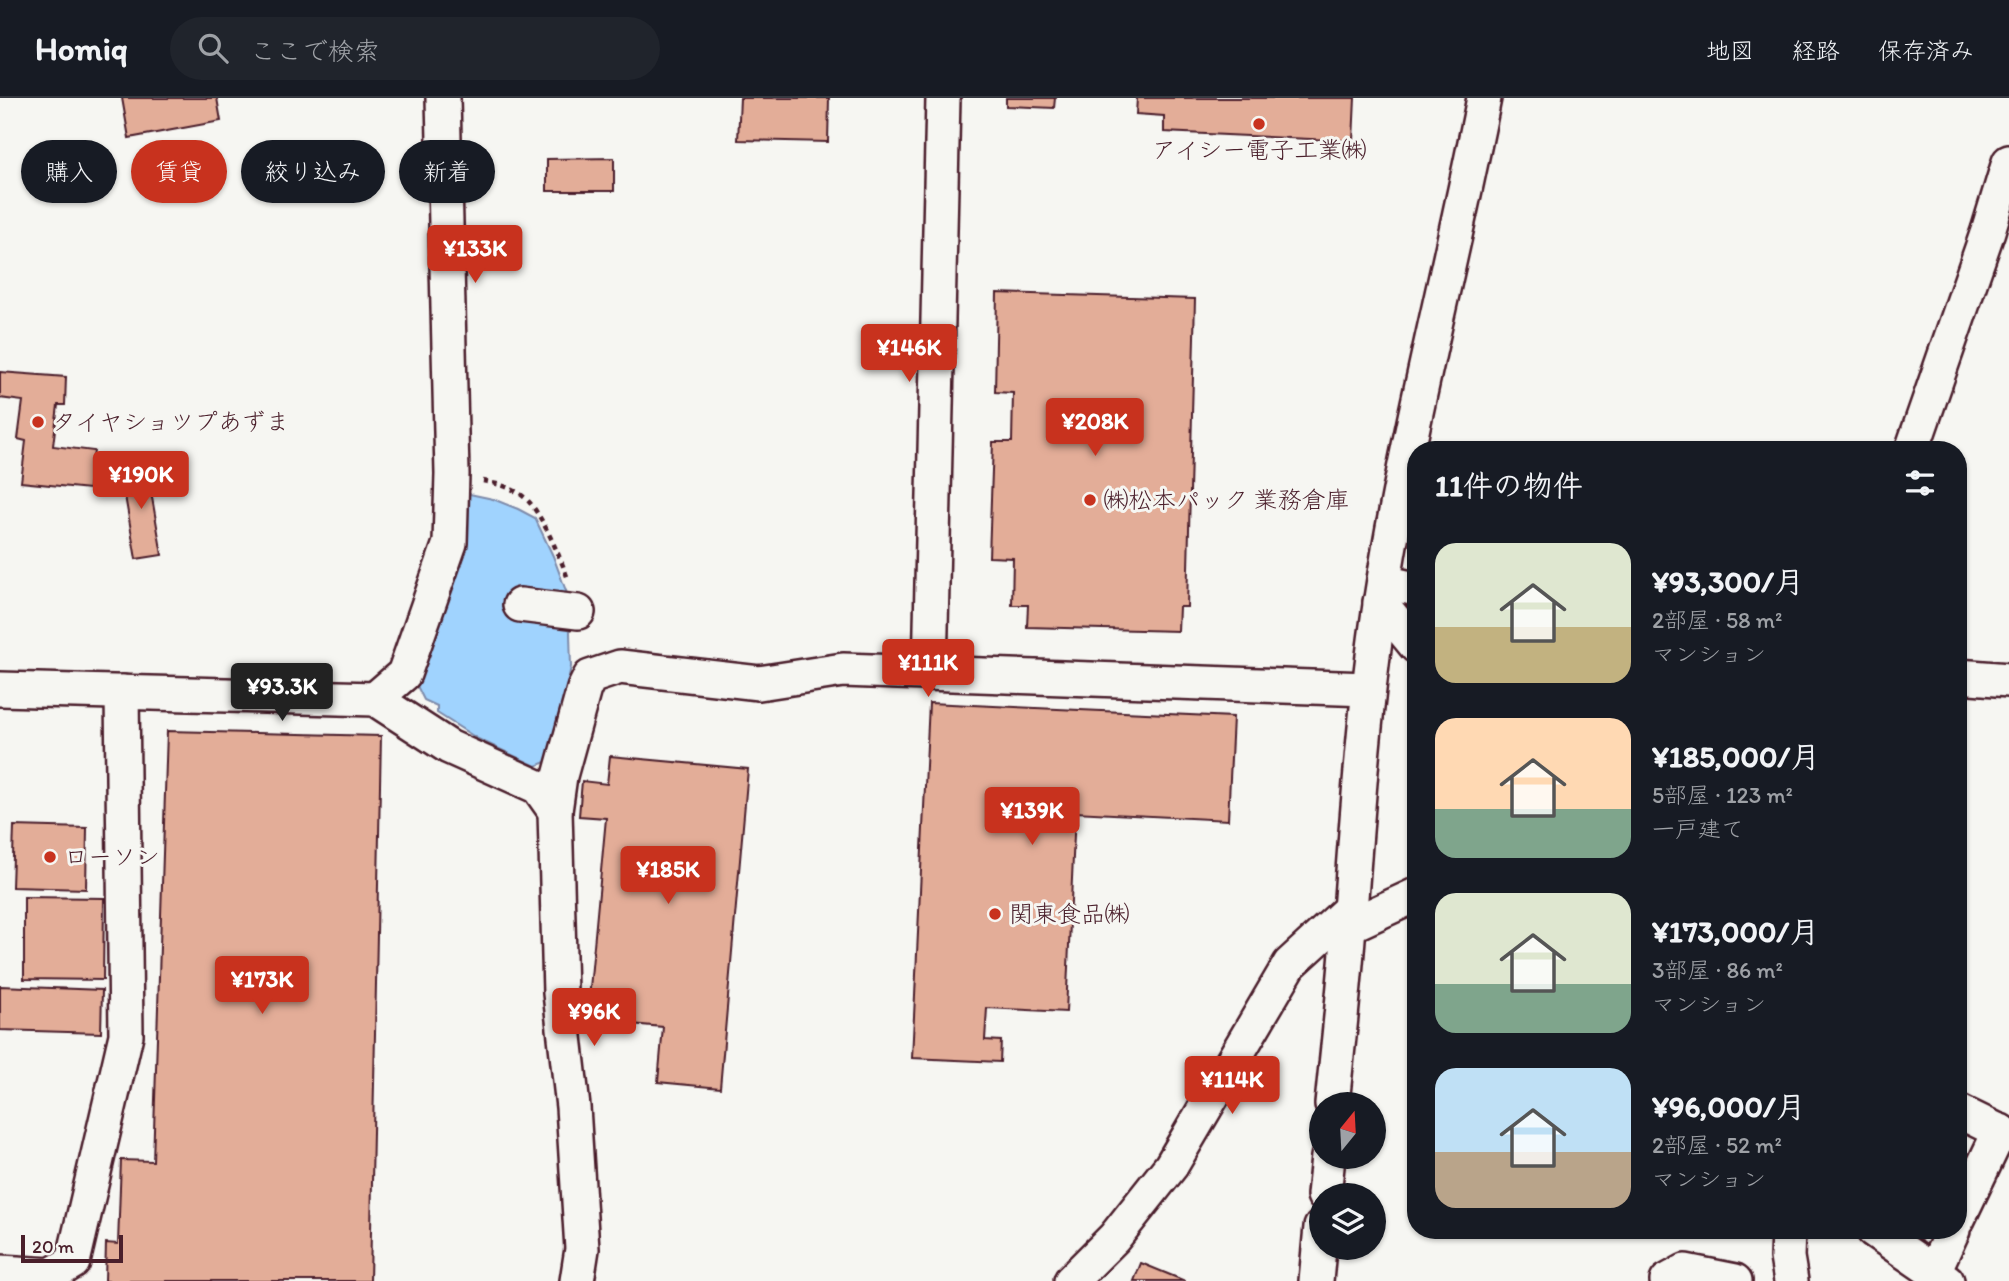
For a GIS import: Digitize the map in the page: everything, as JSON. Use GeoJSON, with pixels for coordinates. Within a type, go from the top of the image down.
{"type":"FeatureCollection","features":[{"type":"Feature","properties":{"kind":"street"},"geometry":{"type":"LineString","coordinates":[[375,699],[404,674],[450,542],[452,474],[443,98]]}},
{"type":"Feature","properties":{"kind":"street"},"geometry":{"type":"LineString","coordinates":[[930,672],[943,98]]}},
{"type":"Feature","properties":{"kind":"street"},"geometry":{"type":"LineString","coordinates":[[1410,441],[1465,195],[1483,98]]}},
{"type":"Feature","properties":{"kind":"street"},"geometry":{"type":"LineString","coordinates":[[1915,441],[1988,231],[2009,162]]}},
{"type":"Feature","properties":{"kind":"street"},"geometry":{"type":"LineString","coordinates":[[1333,1092],[1368,689],[1382,592],[1407,457]]}},
{"type":"Feature","properties":{"kind":"street"},"geometry":{"type":"LineString","coordinates":[[1382,592],[1407,590]]}},
{"type":"Feature","properties":{"kind":"street"},"geometry":{"type":"LineString","coordinates":[[1382,592],[1407,632]]}},
{"type":"Feature","properties":{"kind":"street"},"geometry":{"type":"LineString","coordinates":[[520,606],[578,612]]}},
{"type":"Feature","properties":{"kind":"street"},"geometry":{"type":"LineString","coordinates":[[577,1281],[582,1249],[573,1107],[560,993],[555,811],[560,776],[584,689],[590,677],[620,667],[759,683],[843,670],[1368,689]]}},
{"type":"Feature","properties":{"kind":"street"},"geometry":{"type":"LineString","coordinates":[[1967,677],[2009,680]]}},
{"type":"Feature","properties":{"kind":"street"},"geometry":{"type":"LineString","coordinates":[[0,688],[375,699],[449,747],[538,787],[555,811]]}},
{"type":"Feature","properties":{"kind":"street"},"geometry":{"type":"LineString","coordinates":[[0,1272],[51,1275],[73,1262],[126,1035],[122,692]]}},
{"type":"Feature","properties":{"kind":"street"},"geometry":{"type":"LineString","coordinates":[[1071,1281],[1114,1238],[1171,1166],[1290,964],[1349,917],[1407,898]]}},
{"type":"Feature","properties":{"kind":"street"},"geometry":{"type":"LineString","coordinates":[[1967,1115],[2004,1133],[1967,1202]]}},
{"type":"Feature","properties":{"kind":"street"},"geometry":{"type":"LineString","coordinates":[[1788,1239],[1791,1281]]}},
{"type":"Feature","properties":{"kind":"street"},"geometry":{"type":"LineString","coordinates":[[1886,1239],[1940,1276],[1950,1239]]}},
{"type":"Feature","properties":{"kind":"street"},"geometry":{"type":"LineString","coordinates":[[1316,1281],[1318,1260]]}},
{"type":"Feature","properties":{"kind":"street"},"geometry":{"type":"LineString","coordinates":[[1667,1281],[1685,1271],[1735,1281]]}},
{"type":"Feature","properties":{"kind":"path"},"geometry":{"type":"LineString","coordinates":[[452,474],[507,486],[526,498],[559,555],[578,612]]}},
{"type":"Feature","properties":{"kind":"water"},"geometry":{"type":"Polygon","coordinates":[[[465,493],[493,499],[535,518],[569,599],[571,667],[550,760],[536,766],[478,739],[437,713],[437,706],[424,700],[414,680],[465,493]]]}},
{"type":"Feature","properties":{"kind":"building"},"geometry":{"type":"Polygon","coordinates":[[[122,98],[217,98],[221,121],[129,138],[122,98]]]}},
{"type":"Feature","properties":{"kind":"building"},"geometry":{"type":"Polygon","coordinates":[[[740,98],[829,98],[828,142],[738,140],[740,98]]]}},
{"type":"Feature","properties":{"kind":"building"},"geometry":{"type":"Polygon","coordinates":[[[1006,98],[1055,98],[1054,108],[1006,106],[1006,98]]]}},
{"type":"Feature","properties":{"kind":"building","name":"アイシー電子工業㈱"},"geometry":{"type":"Polygon","coordinates":[[[1137,98],[1355,98],[1353,141],[1164,132],[1164,116],[1136,114],[1137,98]]]}},
{"type":"Feature","properties":{"kind":"building"},"geometry":{"type":"Polygon","coordinates":[[[614,158],[614,191],[547,191],[547,159],[614,158]]]}},
{"type":"Feature","properties":{"kind":"building","name":"㈱松本パック 業務倉庫"},"geometry":{"type":"Polygon","coordinates":[[[997,293],[1195,299],[1187,607],[1179,607],[1178,631],[1027,627],[1028,605],[1012,605],[1013,558],[989,557],[993,442],[1012,442],[1013,393],[995,392],[997,293]]]}},
{"type":"Feature","properties":{"kind":"building","name":"タイヤショツプあずま"},"geometry":{"type":"Polygon","coordinates":[[[0,372],[66,377],[65,405],[58,405],[53,446],[94,451],[89,489],[21,482],[26,441],[18,439],[23,401],[0,398],[0,372]]]}},
{"type":"Feature","properties":{"kind":"building"},"geometry":{"type":"Polygon","coordinates":[[[146,463],[162,555],[136,559],[120,467],[146,463]]]}},
{"type":"Feature","properties":{"kind":"building","name":"関東食品㈱"},"geometry":{"type":"Polygon","coordinates":[[[929,703],[1233,717],[1228,820],[1075,812],[1066,1012],[987,1008],[985,1040],[1001,1041],[1000,1062],[912,1058],[929,703]]]}},
{"type":"Feature","properties":{"kind":"building"},"geometry":{"type":"Polygon","coordinates":[[[167,731],[381,736],[370,1281],[105,1281],[106,1243],[118,1244],[121,1160],[153,1161],[167,731]]]}},
{"type":"Feature","properties":{"kind":"building"},"geometry":{"type":"Polygon","coordinates":[[[610,756],[748,769],[720,1088],[658,1082],[663,1027],[587,1020],[606,818],[579,816],[582,781],[607,784],[610,756]]]}},
{"type":"Feature","properties":{"kind":"building","name":"ローソン"},"geometry":{"type":"Polygon","coordinates":[[[14,826],[87,828],[86,889],[12,887],[14,826]]]}},
{"type":"Feature","properties":{"kind":"building"},"geometry":{"type":"Polygon","coordinates":[[[24,897],[104,898],[103,980],[24,979],[24,897]]]}},
{"type":"Feature","properties":{"kind":"building"},"geometry":{"type":"Polygon","coordinates":[[[0,986],[102,990],[101,1033],[0,1030],[0,986]]]}},
{"type":"Feature","properties":{"kind":"building"},"geometry":{"type":"Polygon","coordinates":[[[1141,1263],[1185,1281],[1134,1281],[1141,1263]]]}},
{"type":"Feature","properties":{"kind":"place","name":"アイシー電子工業㈱"},"geometry":{"type":"Point","coordinates":[1259,124]}},
{"type":"Feature","properties":{"kind":"place","name":"タイヤショツプあずま"},"geometry":{"type":"Point","coordinates":[38,422]}},
{"type":"Feature","properties":{"kind":"place","name":"㈱松本パック 業務倉庫"},"geometry":{"type":"Point","coordinates":[1090,500]}},
{"type":"Feature","properties":{"kind":"place","name":"ローソン"},"geometry":{"type":"Point","coordinates":[50,857]}},
{"type":"Feature","properties":{"kind":"place","name":"関東食品㈱"},"geometry":{"type":"Point","coordinates":[995,914]}}]}
